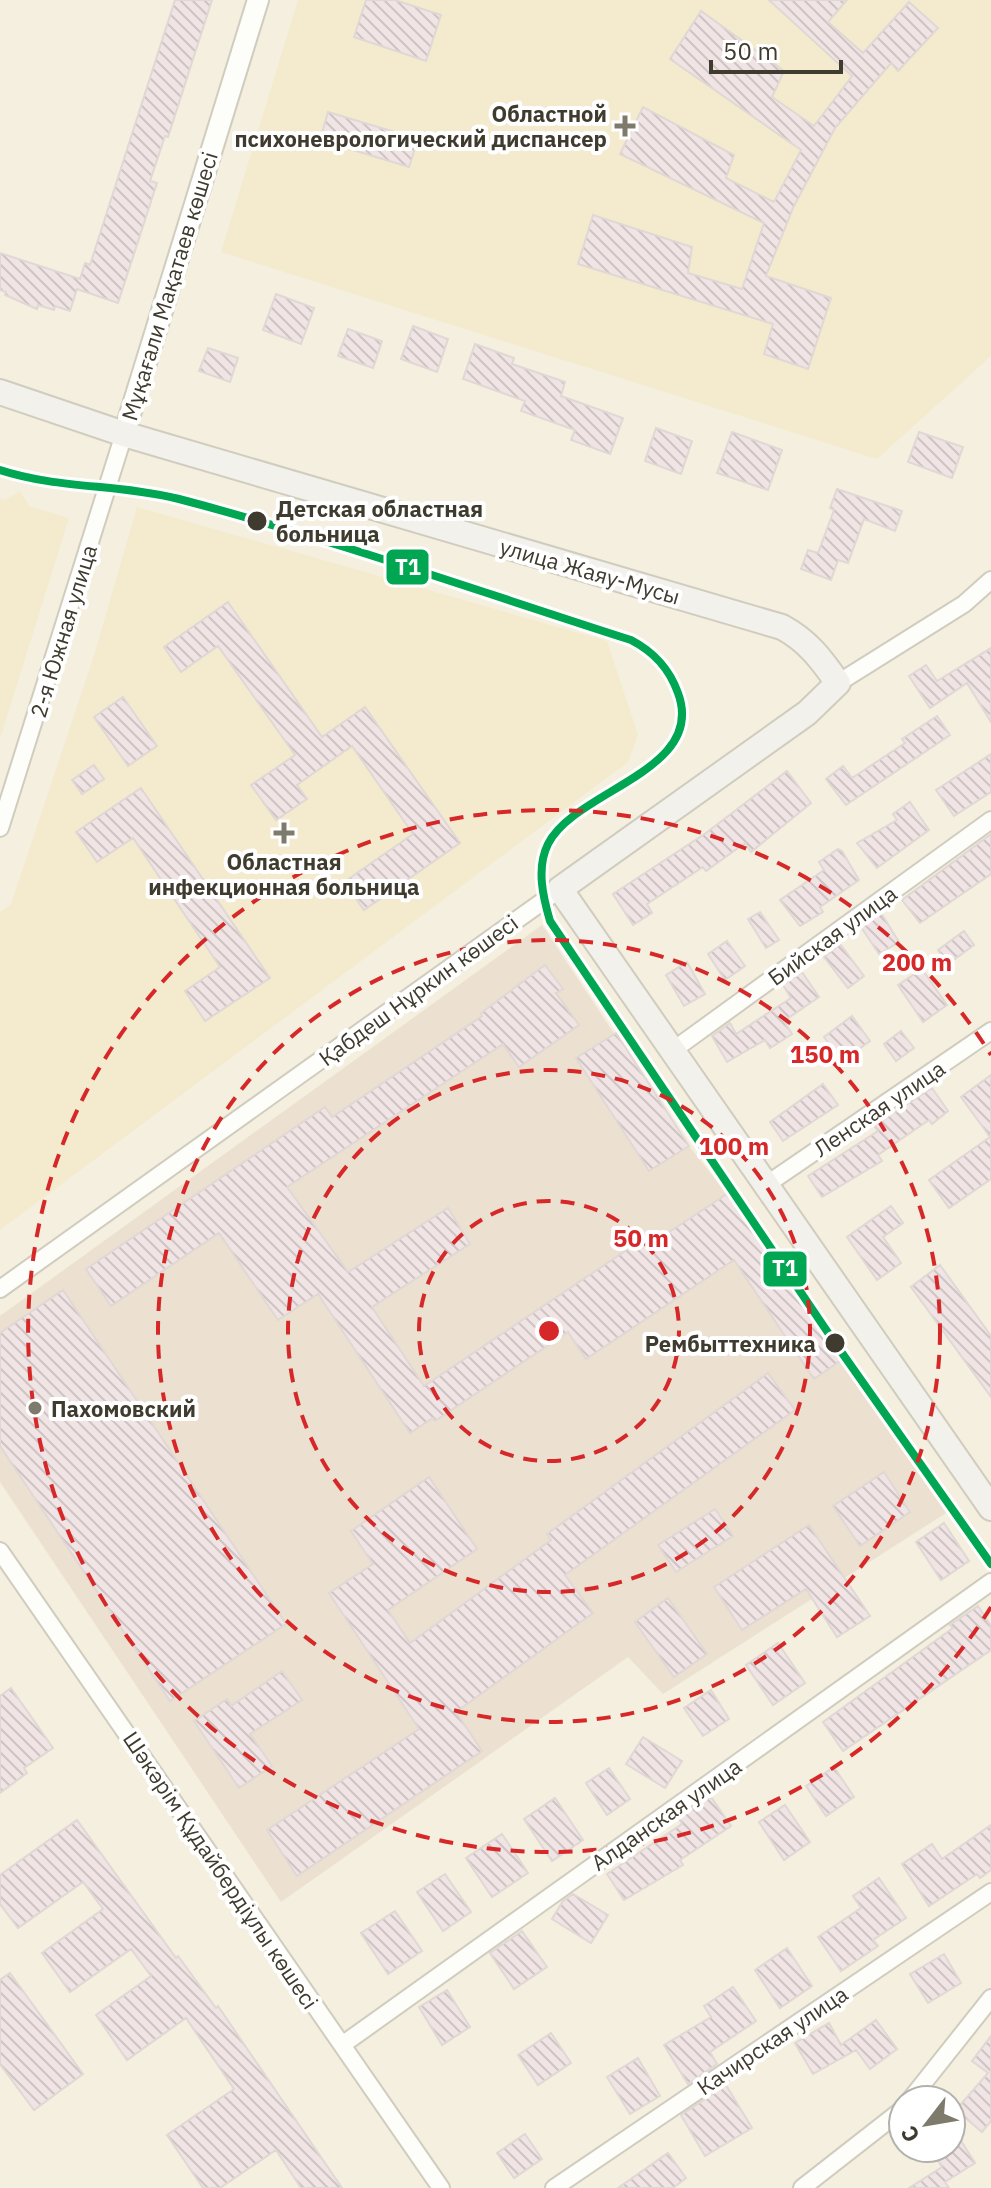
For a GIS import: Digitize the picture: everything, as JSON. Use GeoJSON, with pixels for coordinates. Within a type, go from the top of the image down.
{"type":"FeatureCollection","features":[{"type":"Feature","properties":{"kind":"main road","name":"улица Жаяу-Мусы"},"geometry":{"type":"LineString","coordinates":[[0,392],[124,434],[782,627],[810,645],[838,683]]}},
{"type":"Feature","properties":{"kind":"main road","name":"Қабдеш Нұркин көшесі"},"geometry":{"type":"LineString","coordinates":[[560,889],[807,713],[838,683]]}},
{"type":"Feature","properties":{"kind":"main road"},"geometry":{"type":"LineString","coordinates":[[560,889],[991,1507]]}},
{"type":"Feature","properties":{"kind":"street","name":"Мұқағали Мақатаев көшесі"},"geometry":{"type":"LineString","coordinates":[[124,434],[258,0]]}},
{"type":"Feature","properties":{"kind":"street","name":"2-я Южная улица"},"geometry":{"type":"LineString","coordinates":[[0,828],[124,434]]}},
{"type":"Feature","properties":{"kind":"street","name":"Қабдеш Нұркин көшесі"},"geometry":{"type":"LineString","coordinates":[[838,683],[964,604],[991,580]]}},
{"type":"Feature","properties":{"kind":"street","name":"Бийская улица"},"geometry":{"type":"LineString","coordinates":[[672,1051],[991,820]]}},
{"type":"Feature","properties":{"kind":"street","name":"Қабдеш Нұркин көшесі"},"geometry":{"type":"LineString","coordinates":[[0,1289],[560,889]]}},
{"type":"Feature","properties":{"kind":"street","name":"Ленская улица"},"geometry":{"type":"LineString","coordinates":[[766,1185],[991,1031]]}},
{"type":"Feature","properties":{"kind":"street","name":"Шәкәрім Құдайбердіұлы көшесі"},"geometry":{"type":"LineString","coordinates":[[0,1551],[441,2188]]}},
{"type":"Feature","properties":{"kind":"street","name":"Алданская улица"},"geometry":{"type":"LineString","coordinates":[[342,2045],[991,1582]]}},
{"type":"Feature","properties":{"kind":"street","name":"Качирская улица"},"geometry":{"type":"LineString","coordinates":[[554,2188],[991,1892]]}},
{"type":"Feature","properties":{"kind":"street"},"geometry":{"type":"LineString","coordinates":[[923,2084],[991,1998]]}},
{"type":"Feature","properties":{"kind":"street"},"geometry":{"type":"LineString","coordinates":[[802,2188],[887,2122]]}},
{"type":"Feature","properties":{"kind":"shaded area","name":"Областной психоневрологический диспансер"},"geometry":{"type":"Polygon","coordinates":[[[298,0],[991,0],[991,356],[877,459],[221,252],[298,0]]]}},
{"type":"Feature","properties":{"kind":"shaded area"},"geometry":{"type":"Polygon","coordinates":[[[20,491],[29,506],[69,518],[0,739],[0,498],[5,500],[20,491]]]}},
{"type":"Feature","properties":{"kind":"shaded area","name":"Областная инфекционная больница"},"geometry":{"type":"Polygon","coordinates":[[[137,507],[607,641],[638,735],[628,762],[0,1230],[0,912],[11,904],[93,659],[137,507]]]}},
{"type":"Feature","properties":{"kind":"shaded area"},"geometry":{"type":"Polygon","coordinates":[[[542,925],[689,1146],[727,1194],[946,1513],[663,1694],[628,1657],[281,1902],[0,1482],[0,1316],[542,925]]]}},
{"type":"Feature","properties":{"kind":"building"},"geometry":{"type":"Polygon","coordinates":[[[175,0],[212,0],[168,137],[165,136],[150,181],[157,183],[118,303],[77,289],[70,311],[55,306],[54,310],[38,305],[37,309],[5,295],[6,292],[0,290],[0,253],[80,279],[85,263],[90,265],[175,0]]]}},
{"type":"Feature","properties":{"kind":"building"},"geometry":{"type":"Polygon","coordinates":[[[366,0],[395,0],[441,15],[426,61],[354,37],[366,0]]]}},
{"type":"Feature","properties":{"kind":"building"},"geometry":{"type":"Polygon","coordinates":[[[769,0],[847,0],[828,22],[863,53],[909,2],[938,28],[898,71],[891,63],[835,128],[793,208],[766,276],[831,298],[808,369],[764,354],[773,324],[578,264],[593,215],[692,247],[688,273],[742,289],[764,223],[620,154],[643,107],[734,155],[726,178],[774,202],[801,150],[670,59],[701,11],[784,71],[772,97],[814,126],[852,76],[769,0]]]}},
{"type":"Feature","properties":{"kind":"building"},"geometry":{"type":"Polygon","coordinates":[[[328,112],[418,139],[409,167],[320,140],[328,112]]]}},
{"type":"Feature","properties":{"kind":"building"},"geometry":{"type":"Polygon","coordinates":[[[276,294],[314,308],[301,344],[263,330],[276,294]]]}},
{"type":"Feature","properties":{"kind":"building"},"geometry":{"type":"Polygon","coordinates":[[[413,326],[448,339],[437,372],[401,359],[413,326]]]}},
{"type":"Feature","properties":{"kind":"building"},"geometry":{"type":"Polygon","coordinates":[[[348,329],[382,341],[373,368],[338,356],[348,329]]]}},
{"type":"Feature","properties":{"kind":"building"},"geometry":{"type":"Polygon","coordinates":[[[475,344],[514,358],[512,364],[565,382],[561,396],[623,418],[610,454],[571,440],[575,430],[521,411],[525,401],[463,379],[475,344]]]}},
{"type":"Feature","properties":{"kind":"building"},"geometry":{"type":"Polygon","coordinates":[[[208,348],[238,358],[230,382],[199,371],[208,348]]]}},
{"type":"Feature","properties":{"kind":"building"},"geometry":{"type":"Polygon","coordinates":[[[656,428],[692,441],[681,474],[645,461],[656,428]]]}},
{"type":"Feature","properties":{"kind":"building"},"geometry":{"type":"Polygon","coordinates":[[[732,432],[782,450],[768,490],[717,473],[732,432]]]}},
{"type":"Feature","properties":{"kind":"building"},"geometry":{"type":"Polygon","coordinates":[[[919,432],[963,447],[952,478],[908,462],[919,432]]]}},
{"type":"Feature","properties":{"kind":"building"},"geometry":{"type":"Polygon","coordinates":[[[837,489],[902,511],[895,531],[864,519],[848,563],[838,560],[831,580],[801,569],[808,550],[818,553],[834,510],[830,508],[837,489]]]}},
{"type":"Feature","properties":{"kind":"building"},"geometry":{"type":"Polygon","coordinates":[[[228,602],[322,737],[365,707],[460,843],[364,910],[344,882],[413,834],[352,746],[297,785],[307,799],[276,820],[251,785],[295,755],[218,646],[181,672],[164,647],[228,602]]]}},
{"type":"Feature","properties":{"kind":"building"},"geometry":{"type":"Polygon","coordinates":[[[991,648],[991,722],[967,683],[930,708],[909,676],[926,665],[937,681],[991,648]]]}},
{"type":"Feature","properties":{"kind":"building"},"geometry":{"type":"Polygon","coordinates":[[[123,697],[157,746],[128,766],[94,717],[123,697]]]}},
{"type":"Feature","properties":{"kind":"building"},"geometry":{"type":"Polygon","coordinates":[[[937,716],[950,735],[846,805],[826,779],[843,766],[852,778],[905,743],[902,739],[937,716]]]}},
{"type":"Feature","properties":{"kind":"building"},"geometry":{"type":"Polygon","coordinates":[[[991,754],[991,792],[954,816],[936,790],[991,754]]]}},
{"type":"Feature","properties":{"kind":"building"},"geometry":{"type":"Polygon","coordinates":[[[94,765],[104,779],[82,794],[72,780],[94,765]]]}},
{"type":"Feature","properties":{"kind":"building"},"geometry":{"type":"Polygon","coordinates":[[[787,771],[811,803],[751,852],[745,843],[706,871],[703,867],[647,904],[652,913],[633,925],[613,894],[706,833],[787,771]]]}},
{"type":"Feature","properties":{"kind":"building"},"geometry":{"type":"Polygon","coordinates":[[[141,788],[270,978],[205,1021],[185,991],[220,967],[133,838],[97,862],[76,832],[141,788]]]}},
{"type":"Feature","properties":{"kind":"building"},"geometry":{"type":"Polygon","coordinates":[[[910,802],[929,830],[877,868],[857,843],[897,820],[893,814],[910,802]]]}},
{"type":"Feature","properties":{"kind":"building"},"geometry":{"type":"Polygon","coordinates":[[[991,834],[991,874],[920,923],[902,900],[991,834]]]}},
{"type":"Feature","properties":{"kind":"building"},"geometry":{"type":"Polygon","coordinates":[[[838,849],[859,880],[820,907],[823,912],[800,926],[780,900],[824,870],[819,862],[838,849]]]}},
{"type":"Feature","properties":{"kind":"building"},"geometry":{"type":"Polygon","coordinates":[[[760,912],[779,940],[766,948],[748,919],[760,912]]]}},
{"type":"Feature","properties":{"kind":"building"},"geometry":{"type":"Polygon","coordinates":[[[881,913],[899,942],[879,954],[861,927],[881,913]]]}},
{"type":"Feature","properties":{"kind":"building"},"geometry":{"type":"Polygon","coordinates":[[[964,931],[974,945],[948,964],[938,950],[964,931]]]}},
{"type":"Feature","properties":{"kind":"building"},"geometry":{"type":"Polygon","coordinates":[[[727,941],[745,966],[725,980],[708,954],[727,941]]]}},
{"type":"Feature","properties":{"kind":"building"},"geometry":{"type":"Polygon","coordinates":[[[840,944],[864,976],[848,988],[824,957],[840,944]]]}},
{"type":"Feature","properties":{"kind":"building"},"geometry":{"type":"Polygon","coordinates":[[[687,962],[705,994],[684,1006],[666,975],[687,962]]]}},
{"type":"Feature","properties":{"kind":"building"},"geometry":{"type":"Polygon","coordinates":[[[545,965],[563,989],[556,993],[579,1025],[519,1067],[503,1044],[287,1187],[348,1272],[448,1208],[470,1244],[372,1307],[424,1386],[652,1233],[657,1240],[727,1194],[840,1361],[814,1379],[734,1260],[586,1359],[568,1332],[435,1421],[433,1418],[410,1433],[318,1294],[278,1320],[219,1233],[111,1306],[86,1269],[325,1107],[332,1117],[482,1016],[481,1013],[545,965]]]}},
{"type":"Feature","properties":{"kind":"building"},"geometry":{"type":"Polygon","coordinates":[[[922,969],[947,1005],[923,1022],[898,985],[922,969]]]}},
{"type":"Feature","properties":{"kind":"building"},"geometry":{"type":"Polygon","coordinates":[[[802,972],[819,997],[784,1021],[792,1034],[770,1048],[765,1040],[727,1062],[712,1036],[730,1023],[736,1034],[791,998],[783,985],[802,972]]]}},
{"type":"Feature","properties":{"kind":"building"},"geometry":{"type":"Polygon","coordinates":[[[852,1016],[870,1041],[842,1061],[824,1037],[852,1016]]]}},
{"type":"Feature","properties":{"kind":"building"},"geometry":{"type":"Polygon","coordinates":[[[901,1031],[914,1048],[896,1061],[884,1044],[901,1031]]]}},
{"type":"Feature","properties":{"kind":"building"},"geometry":{"type":"Polygon","coordinates":[[[616,1033],[689,1146],[649,1171],[576,1058],[616,1033]]]}},
{"type":"Feature","properties":{"kind":"building"},"geometry":{"type":"Polygon","coordinates":[[[991,1075],[991,1179],[949,1208],[929,1180],[990,1137],[961,1097],[991,1075]]]}},
{"type":"Feature","properties":{"kind":"building"},"geometry":{"type":"Polygon","coordinates":[[[823,1084],[838,1105],[783,1141],[770,1122],[823,1084]]]}},
{"type":"Feature","properties":{"kind":"building"},"geometry":{"type":"Polygon","coordinates":[[[932,1088],[948,1111],[932,1124],[929,1120],[878,1155],[882,1161],[822,1197],[808,1176],[878,1131],[874,1126],[932,1088]]]}},
{"type":"Feature","properties":{"kind":"building"},"geometry":{"type":"Polygon","coordinates":[[[891,1206],[903,1223],[883,1237],[901,1263],[877,1280],[847,1237],[891,1206]]]}},
{"type":"Feature","properties":{"kind":"building"},"geometry":{"type":"Polygon","coordinates":[[[940,1265],[991,1336],[991,1397],[911,1287],[940,1265]]]}},
{"type":"Feature","properties":{"kind":"building"},"geometry":{"type":"Polygon","coordinates":[[[63,1290],[286,1624],[170,1701],[0,1446],[0,1333],[63,1290]]]}},
{"type":"Feature","properties":{"kind":"building"},"geometry":{"type":"Polygon","coordinates":[[[768,1373],[795,1410],[565,1575],[593,1613],[456,1712],[482,1751],[297,1876],[267,1830],[419,1729],[329,1593],[373,1564],[351,1531],[429,1477],[477,1549],[388,1610],[410,1643],[551,1540],[547,1534],[768,1373]]]}},
{"type":"Feature","properties":{"kind":"building"},"geometry":{"type":"Polygon","coordinates":[[[884,1472],[910,1512],[860,1546],[833,1506],[884,1472]]]}},
{"type":"Feature","properties":{"kind":"building"},"geometry":{"type":"Polygon","coordinates":[[[715,1509],[733,1536],[676,1572],[658,1545],[715,1509]]]}},
{"type":"Feature","properties":{"kind":"building"},"geometry":{"type":"Polygon","coordinates":[[[944,1523],[969,1561],[941,1580],[916,1542],[944,1523]]]}},
{"type":"Feature","properties":{"kind":"building"},"geometry":{"type":"Polygon","coordinates":[[[809,1525],[870,1616],[837,1637],[806,1589],[742,1630],[714,1587],[809,1525]]]}},
{"type":"Feature","properties":{"kind":"building"},"geometry":{"type":"Polygon","coordinates":[[[668,1598],[707,1654],[674,1677],[635,1622],[668,1598]]]}},
{"type":"Feature","properties":{"kind":"building"},"geometry":{"type":"Polygon","coordinates":[[[978,1606],[991,1626],[991,1650],[843,1751],[823,1722],[953,1628],[950,1625],[978,1606]]]}},
{"type":"Feature","properties":{"kind":"building"},"geometry":{"type":"Polygon","coordinates":[[[778,1643],[805,1683],[773,1705],[746,1665],[778,1643]]]}},
{"type":"Feature","properties":{"kind":"building"},"geometry":{"type":"Polygon","coordinates":[[[282,1671],[302,1700],[250,1734],[272,1766],[239,1788],[194,1721],[227,1699],[231,1706],[282,1671]]]}},
{"type":"Feature","properties":{"kind":"building"},"geometry":{"type":"Polygon","coordinates":[[[11,1688],[53,1748],[24,1768],[27,1773],[0,1793],[0,1696],[11,1688]]]}},
{"type":"Feature","properties":{"kind":"building"},"geometry":{"type":"Polygon","coordinates":[[[711,1690],[729,1719],[703,1736],[684,1708],[711,1690]]]}},
{"type":"Feature","properties":{"kind":"building"},"geometry":{"type":"Polygon","coordinates":[[[643,1737],[682,1761],[665,1788],[626,1764],[643,1737]]]}},
{"type":"Feature","properties":{"kind":"building"},"geometry":{"type":"Polygon","coordinates":[[[834,1767],[854,1797],[826,1816],[806,1786],[834,1767]]]}},
{"type":"Feature","properties":{"kind":"building"},"geometry":{"type":"Polygon","coordinates":[[[609,1768],[630,1799],[607,1815],[586,1783],[609,1768]]]}},
{"type":"Feature","properties":{"kind":"building"},"geometry":{"type":"Polygon","coordinates":[[[711,1797],[731,1826],[680,1860],[683,1865],[624,1900],[607,1874],[682,1824],[679,1818],[711,1797]]]}},
{"type":"Feature","properties":{"kind":"building"},"geometry":{"type":"Polygon","coordinates":[[[555,1798],[583,1840],[552,1861],[524,1819],[555,1798]]]}},
{"type":"Feature","properties":{"kind":"building"},"geometry":{"type":"Polygon","coordinates":[[[785,1805],[810,1842],[784,1860],[759,1822],[785,1805]]]}},
{"type":"Feature","properties":{"kind":"building"},"geometry":{"type":"Polygon","coordinates":[[[77,1820],[176,1958],[178,1956],[216,2008],[218,2006],[342,2188],[301,2188],[276,2150],[220,2188],[203,2188],[167,2135],[234,2089],[186,2018],[127,2060],[96,2015],[151,1976],[131,1949],[70,1992],[42,1953],[103,1909],[83,1882],[18,1928],[0,1904],[0,1875],[77,1820]]]}},
{"type":"Feature","properties":{"kind":"building"},"geometry":{"type":"Polygon","coordinates":[[[991,1825],[991,1870],[980,1878],[977,1874],[929,1906],[902,1864],[932,1844],[942,1859],[991,1825]]]}},
{"type":"Feature","properties":{"kind":"building"},"geometry":{"type":"Polygon","coordinates":[[[502,1834],[528,1873],[492,1897],[466,1858],[502,1834]]]}},
{"type":"Feature","properties":{"kind":"building"},"geometry":{"type":"Polygon","coordinates":[[[445,1874],[471,1912],[443,1931],[417,1892],[445,1874]]]}},
{"type":"Feature","properties":{"kind":"building"},"geometry":{"type":"Polygon","coordinates":[[[879,1878],[906,1918],[873,1940],[878,1946],[841,1971],[818,1937],[861,1908],[853,1896],[879,1878]]]}},
{"type":"Feature","properties":{"kind":"building"},"geometry":{"type":"Polygon","coordinates":[[[573,1894],[608,1915],[591,1943],[552,1919],[563,1901],[573,1894]]]}},
{"type":"Feature","properties":{"kind":"building"},"geometry":{"type":"Polygon","coordinates":[[[395,1911],[422,1951],[388,1974],[361,1933],[395,1911]]]}},
{"type":"Feature","properties":{"kind":"building"},"geometry":{"type":"Polygon","coordinates":[[[522,1931],[547,1967],[514,1989],[490,1953],[522,1931]]]}},
{"type":"Feature","properties":{"kind":"building"},"geometry":{"type":"Polygon","coordinates":[[[787,1948],[812,1986],[780,2008],[755,1970],[787,1948]]]}},
{"type":"Feature","properties":{"kind":"building"},"geometry":{"type":"Polygon","coordinates":[[[944,1954],[961,1983],[928,2003],[910,1974],[944,1954]]]}},
{"type":"Feature","properties":{"kind":"building"},"geometry":{"type":"Polygon","coordinates":[[[10,1973],[83,2074],[34,2110],[0,2064],[0,1980],[10,1973]]]}},
{"type":"Feature","properties":{"kind":"building"},"geometry":{"type":"Polygon","coordinates":[[[733,1987],[756,2021],[710,2052],[717,2064],[688,2084],[664,2045],[711,2017],[704,2006],[733,1987]]]}},
{"type":"Feature","properties":{"kind":"building"},"geometry":{"type":"Polygon","coordinates":[[[447,1990],[470,2027],[442,2045],[419,2007],[447,1990]]]}},
{"type":"Feature","properties":{"kind":"building"},"geometry":{"type":"Polygon","coordinates":[[[876,2020],[897,2049],[870,2069],[856,2050],[813,2074],[795,2043],[829,2023],[841,2045],[876,2020]]]}},
{"type":"Feature","properties":{"kind":"building"},"geometry":{"type":"Polygon","coordinates":[[[551,2033],[571,2063],[538,2085],[518,2055],[551,2033]]]}},
{"type":"Feature","properties":{"kind":"building"},"geometry":{"type":"Polygon","coordinates":[[[991,2036],[991,2121],[982,2132],[967,2119],[967,2097],[988,2073],[972,2061],[991,2036]]]}},
{"type":"Feature","properties":{"kind":"building"},"geometry":{"type":"Polygon","coordinates":[[[638,2058],[660,2096],[630,2114],[607,2077],[638,2058]]]}},
{"type":"Feature","properties":{"kind":"building"},"geometry":{"type":"Polygon","coordinates":[[[726,2085],[752,2128],[705,2156],[681,2115],[726,2085]]]}},
{"type":"Feature","properties":{"kind":"building"},"geometry":{"type":"Polygon","coordinates":[[[525,2134],[542,2159],[514,2178],[497,2153],[525,2134]]]}},
{"type":"Feature","properties":{"kind":"building"},"geometry":{"type":"Polygon","coordinates":[[[967,2150],[975,2163],[945,2182],[949,2188],[909,2188],[942,2167],[940,2164],[967,2164],[967,2150]]]}},
{"type":"Feature","properties":{"kind":"building"},"geometry":{"type":"Polygon","coordinates":[[[668,2153],[686,2178],[673,2188],[618,2188],[668,2153]]]}},
{"type":"Feature","properties":{"kind":"transit line","name":"T1"},"geometry":{"type":"LineString","coordinates":[[0,470],[44,480],[157,494],[236,515],[631,640],[660,662],[678,693],[682,720],[674,742],[657,761],[563,825],[548,844],[542,873],[550,921],[835,1343],[991,1564]]}},
{"type":"Feature","properties":{"kind":"place","name":"Областной психоневрологический диспансер"},"geometry":{"type":"Point","coordinates":[625,126]}},
{"type":"Feature","properties":{"kind":"place","name":"Детская областная больница"},"geometry":{"type":"Point","coordinates":[257,521]}},
{"type":"Feature","properties":{"kind":"place","name":"Областная инфекционная больница"},"geometry":{"type":"Point","coordinates":[284,833]}},
{"type":"Feature","properties":{"kind":"place","name":"Рембыттехника"},"geometry":{"type":"Point","coordinates":[835,1343]}},
{"type":"Feature","properties":{"kind":"place","name":"Пахомовский"},"geometry":{"type":"Point","coordinates":[35,1408]}}]}
